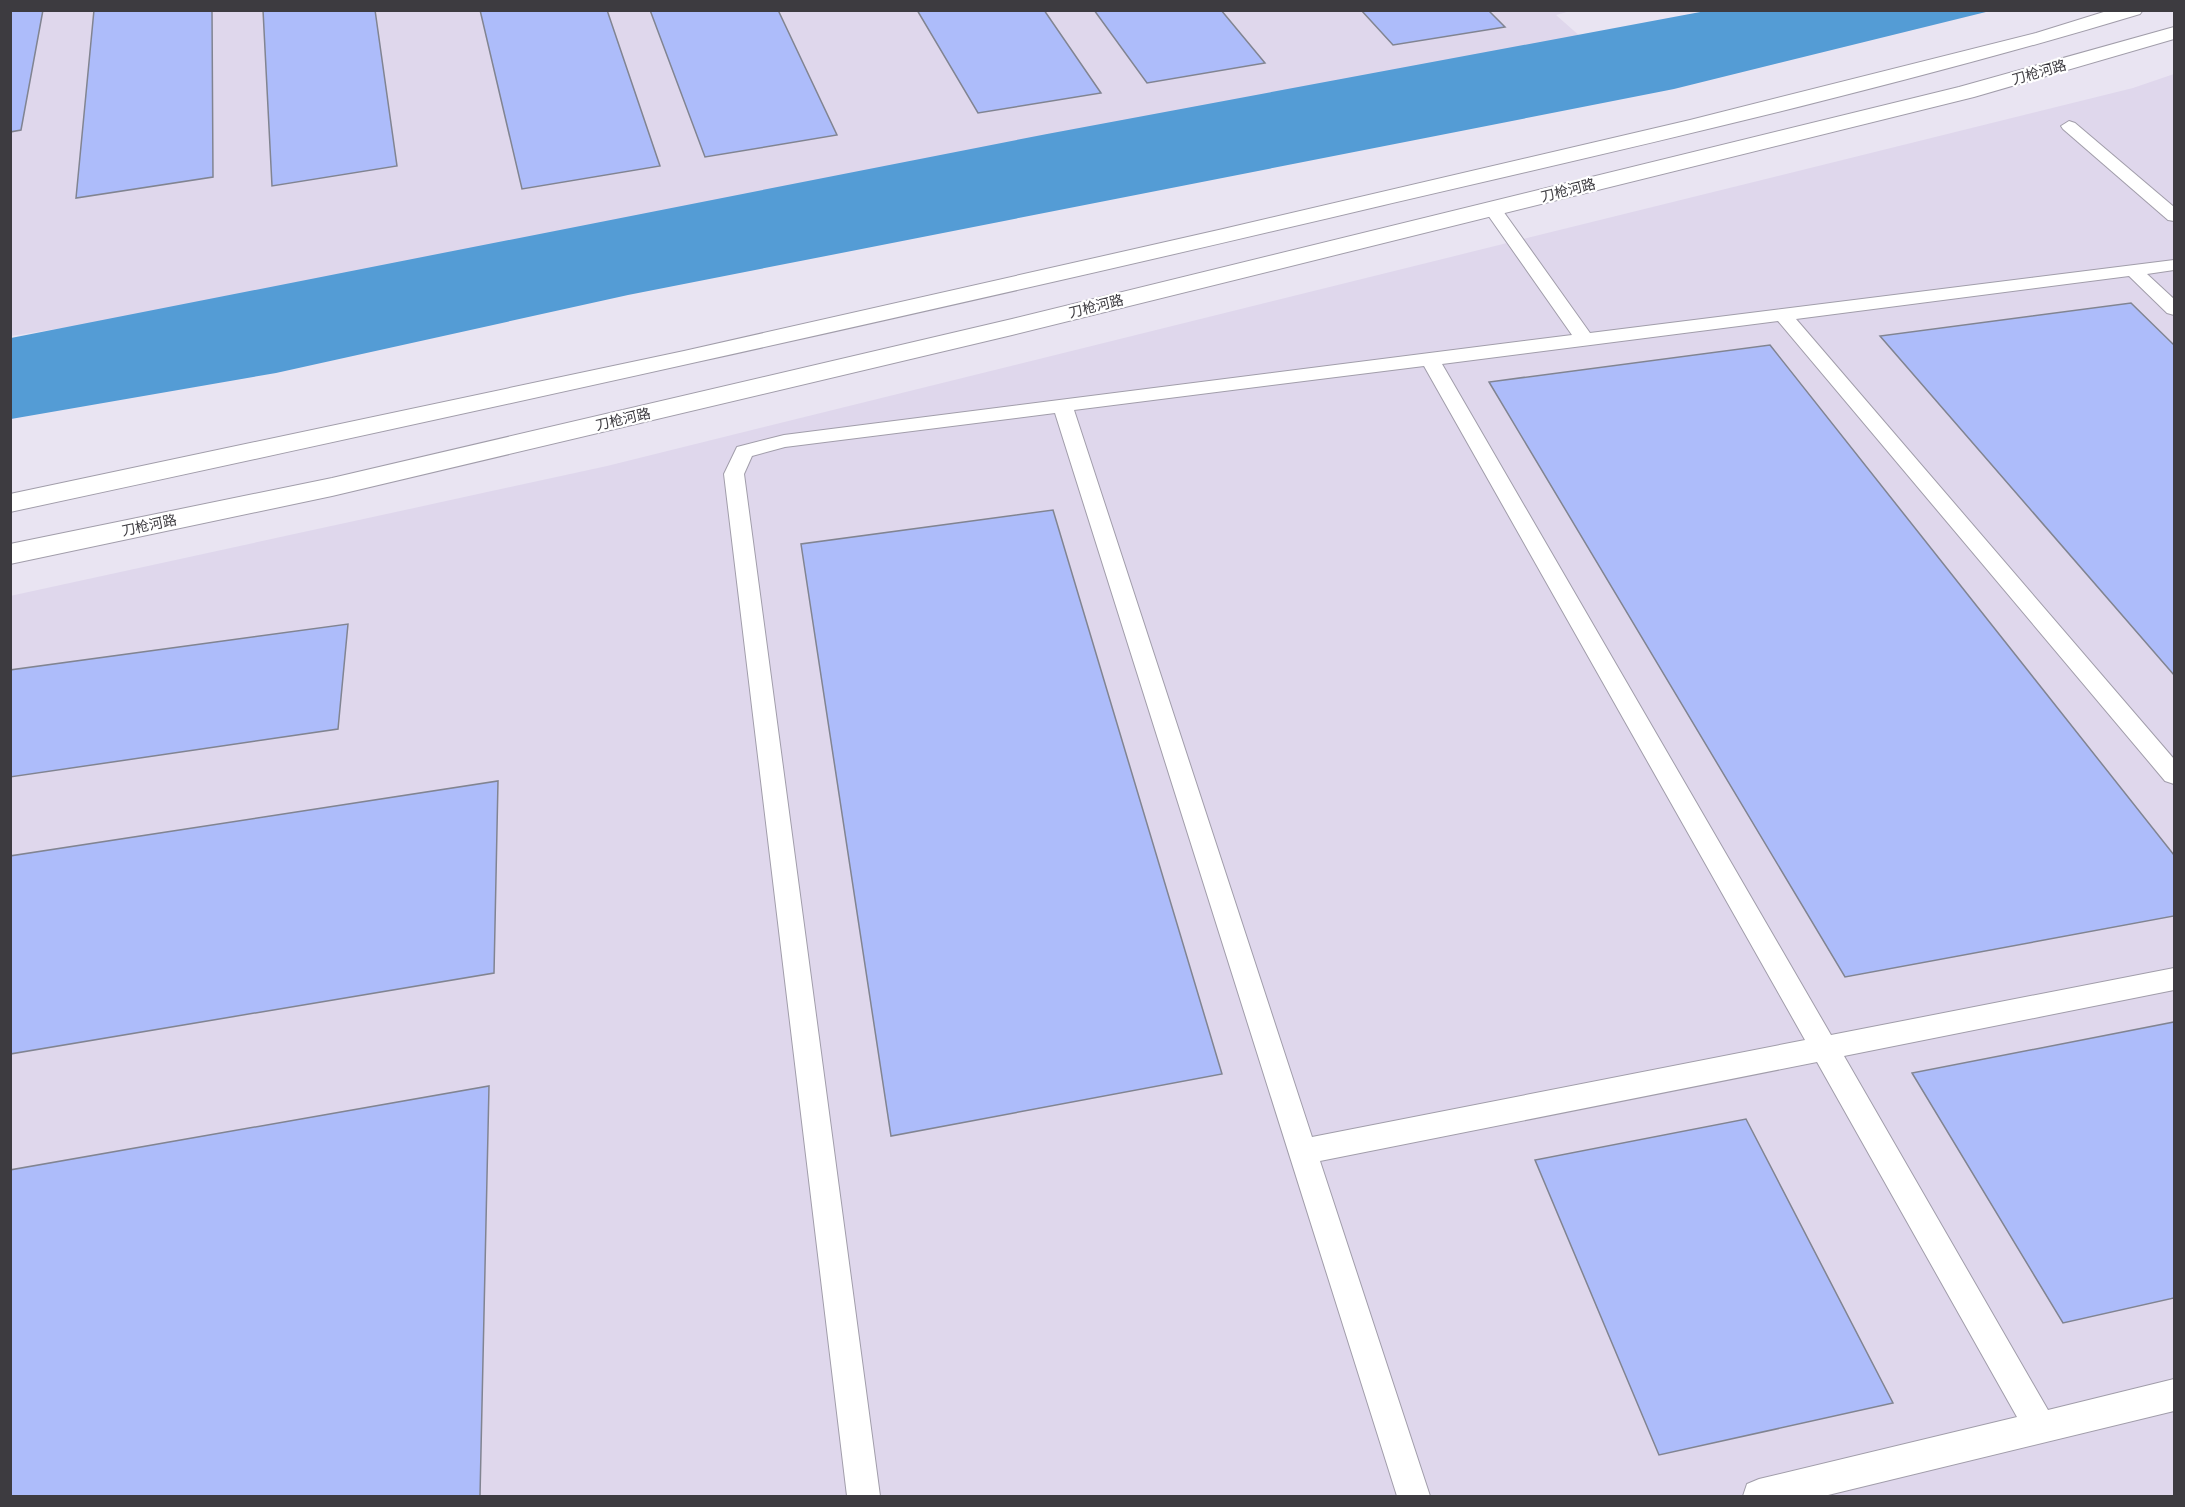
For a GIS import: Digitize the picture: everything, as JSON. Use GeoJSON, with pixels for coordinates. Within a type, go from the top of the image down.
{"type":"FeatureCollection","features":[{"type":"Feature","properties":{"kind":"street","name":"刀枪河路"},"geometry":{"type":"LineString","coordinates":[[10,503],[672,362],[1223,236],[1691,126],[2032,40],[2133,10]]}},
{"type":"Feature","properties":{"kind":"street","name":"刀枪河路"},"geometry":{"type":"LineString","coordinates":[[10,554],[332,487],[989,332],[1966,92],[2175,33]]}},
{"type":"Feature","properties":{"kind":"lane"},"geometry":{"type":"LineString","coordinates":[[2069,126],[2175,216]]}},
{"type":"Feature","properties":{"kind":"lane"},"geometry":{"type":"LineString","coordinates":[[1492,208],[1585,340]]}},
{"type":"Feature","properties":{"kind":"lane"},"geometry":{"type":"LineString","coordinates":[[863,1497],[734,474],[744,452],[784,441],[2175,265]]}},
{"type":"Feature","properties":{"kind":"lane"},"geometry":{"type":"LineString","coordinates":[[2133,270],[2175,309]]}},
{"type":"Feature","properties":{"kind":"lane"},"geometry":{"type":"LineString","coordinates":[[1784,315],[2175,775]]}},
{"type":"Feature","properties":{"kind":"lane"},"geometry":{"type":"LineString","coordinates":[[1430,359],[2041,1428]]}},
{"type":"Feature","properties":{"kind":"lane"},"geometry":{"type":"LineString","coordinates":[[1063,406],[1413,1497]]}},
{"type":"Feature","properties":{"kind":"lane"},"geometry":{"type":"LineString","coordinates":[[1303,1152],[2175,979]]}},
{"type":"Feature","properties":{"kind":"lane"},"geometry":{"type":"LineString","coordinates":[[1759,1497],[2175,1395]]}},
{"type":"Feature","properties":{"kind":"shaded area"},"geometry":{"type":"Polygon","coordinates":[[[1574,10],[1556,15],[1607,60],[468,265],[11,336],[11,11],[1574,10]]]}},
{"type":"Feature","properties":{"kind":"shaded area"},"geometry":{"type":"Polygon","coordinates":[[[2174,74],[2174,1496],[11,1496],[10,596],[607,466],[2133,88],[2174,74]]]}},
{"type":"Feature","properties":{"kind":"water"},"geometry":{"type":"Polygon","coordinates":[[[1711,10],[1990,11],[1674,89],[628,295],[276,373],[11,419],[11,338],[1047,134],[1711,10]]]}},
{"type":"Feature","properties":{"kind":"building"},"geometry":{"type":"Polygon","coordinates":[[[10,10],[43,10],[21,130],[10,132],[10,10]]]}},
{"type":"Feature","properties":{"kind":"building"},"geometry":{"type":"Polygon","coordinates":[[[94,10],[212,10],[213,177],[76,198],[94,10]]]}},
{"type":"Feature","properties":{"kind":"building"},"geometry":{"type":"Polygon","coordinates":[[[263,10],[375,10],[397,166],[272,186],[263,10]]]}},
{"type":"Feature","properties":{"kind":"building"},"geometry":{"type":"Polygon","coordinates":[[[480,10],[607,10],[660,166],[522,189],[480,10]]]}},
{"type":"Feature","properties":{"kind":"building"},"geometry":{"type":"Polygon","coordinates":[[[650,10],[778,10],[837,135],[705,157],[650,10]]]}},
{"type":"Feature","properties":{"kind":"building"},"geometry":{"type":"Polygon","coordinates":[[[917,10],[1044,10],[1101,93],[978,113],[917,10]]]}},
{"type":"Feature","properties":{"kind":"building"},"geometry":{"type":"Polygon","coordinates":[[[1094,10],[1221,10],[1265,63],[1147,83],[1094,10]]]}},
{"type":"Feature","properties":{"kind":"building"},"geometry":{"type":"Polygon","coordinates":[[[1361,10],[1488,10],[1505,27],[1393,45],[1361,10]]]}},
{"type":"Feature","properties":{"kind":"building"},"geometry":{"type":"Polygon","coordinates":[[[2131,303],[2174,345],[2174,675],[1880,336],[2131,303]]]}},
{"type":"Feature","properties":{"kind":"building"},"geometry":{"type":"Polygon","coordinates":[[[1770,345],[2174,855],[2174,916],[1845,977],[1489,382],[1770,345]]]}},
{"type":"Feature","properties":{"kind":"building"},"geometry":{"type":"Polygon","coordinates":[[[1053,510],[1222,1074],[891,1136],[801,544],[1053,510]]]}},
{"type":"Feature","properties":{"kind":"building"},"geometry":{"type":"Polygon","coordinates":[[[348,624],[338,729],[10,777],[10,670],[348,624]]]}},
{"type":"Feature","properties":{"kind":"building"},"geometry":{"type":"Polygon","coordinates":[[[498,781],[494,973],[10,1054],[10,856],[498,781]]]}},
{"type":"Feature","properties":{"kind":"building"},"geometry":{"type":"Polygon","coordinates":[[[2174,1022],[2174,1298],[2063,1323],[1912,1073],[2174,1022]]]}},
{"type":"Feature","properties":{"kind":"building"},"geometry":{"type":"Polygon","coordinates":[[[489,1086],[480,1496],[10,1496],[10,1170],[489,1086]]]}},
{"type":"Feature","properties":{"kind":"building"},"geometry":{"type":"Polygon","coordinates":[[[1746,1119],[1893,1403],[1659,1455],[1535,1160],[1746,1119]]]}}]}
